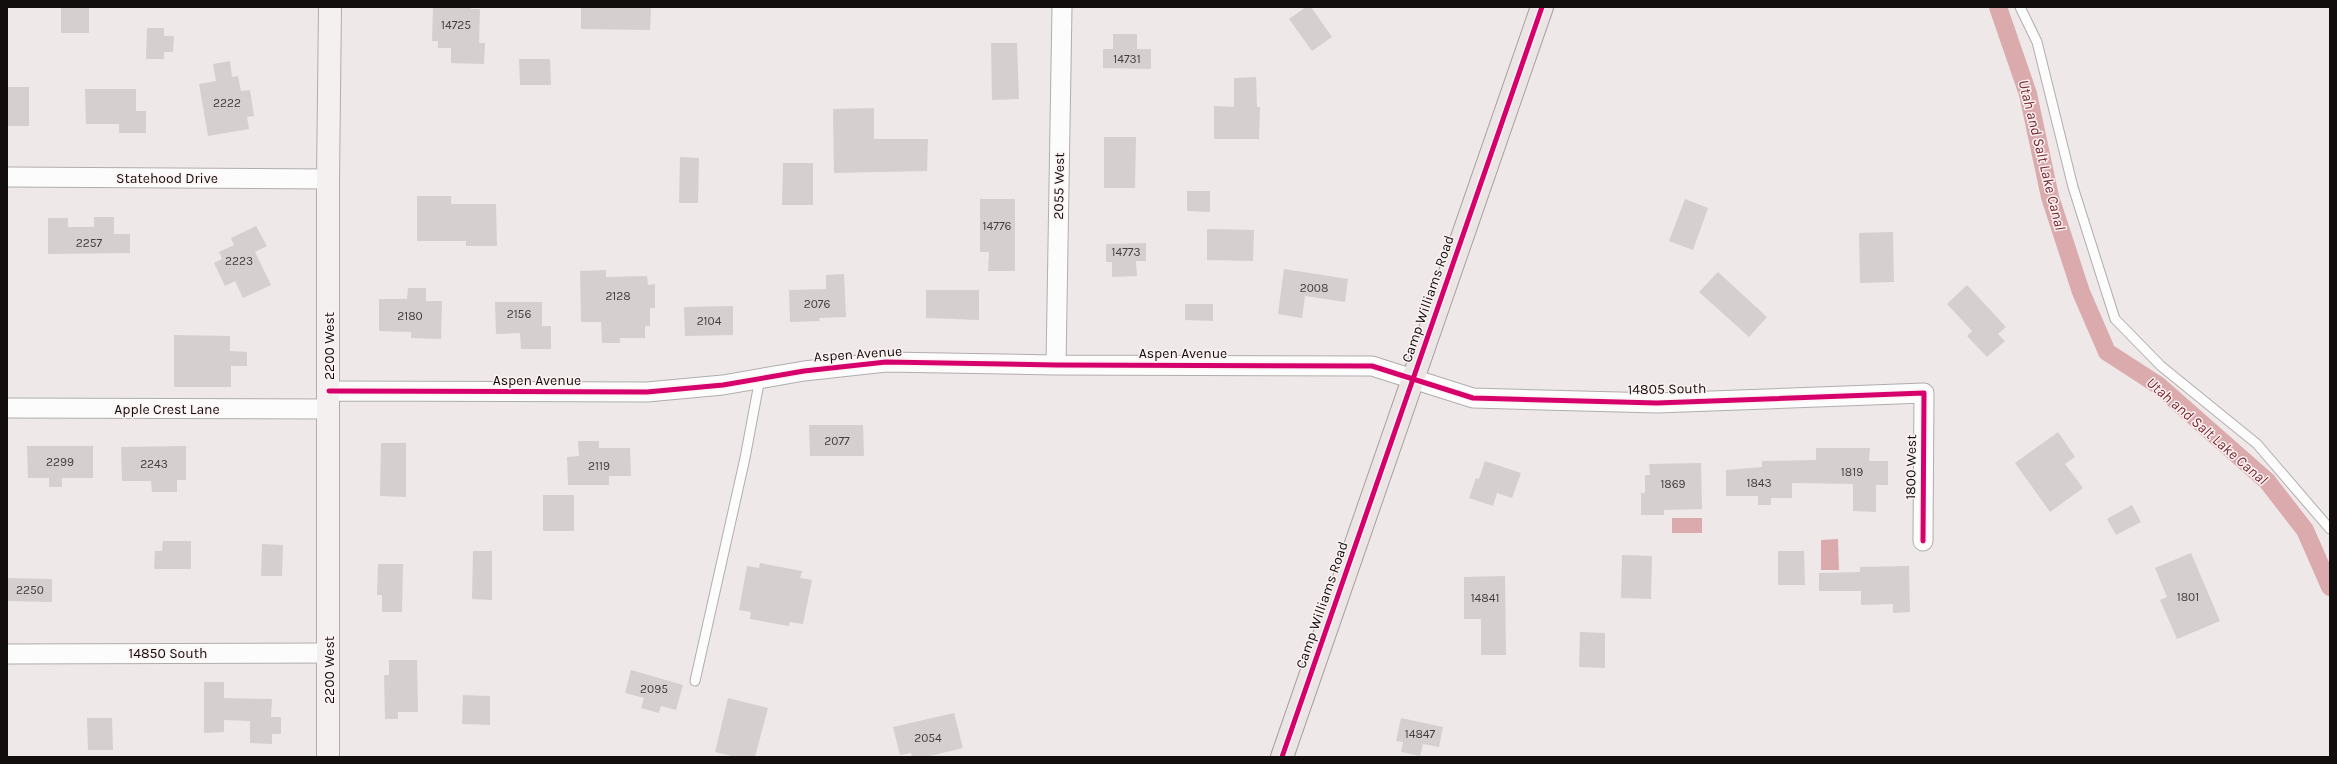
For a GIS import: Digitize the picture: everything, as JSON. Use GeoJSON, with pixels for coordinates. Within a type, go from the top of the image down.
{"type":"FeatureCollection","features":[{"type":"Feature","properties":{"kind":"main road","name":"Camp Williams Road"},"geometry":{"type":"LineString","coordinates":[[1282,757],[1542,7]]}},
{"type":"Feature","properties":{"kind":"street","name":"2200 West"},"geometry":{"type":"LineString","coordinates":[[328,757],[328,179],[330,7]]}},
{"type":"Feature","properties":{"kind":"street","name":"2055 West"},"geometry":{"type":"LineString","coordinates":[[1056,365],[1062,7]]}},
{"type":"Feature","properties":{"kind":"street","name":"Statehood Drive"},"geometry":{"type":"LineString","coordinates":[[7,177],[328,179]]}},
{"type":"Feature","properties":{"kind":"street","name":"Aspen Avenue"},"geometry":{"type":"LineString","coordinates":[[328,400],[647,392],[724,385],[804,371],[886,362],[1056,365],[1353,365],[1372,366],[1413,379]]}},
{"type":"Feature","properties":{"kind":"street","name":"14805 South"},"geometry":{"type":"LineString","coordinates":[[1413,379],[1473,398],[1657,403],[1924,394]]}},
{"type":"Feature","properties":{"kind":"street","name":"1800 West"},"geometry":{"type":"LineString","coordinates":[[1923,541],[1924,394]]}},
{"type":"Feature","properties":{"kind":"street","name":"Apple Crest Lane"},"geometry":{"type":"LineString","coordinates":[[7,408],[328,400]]}},
{"type":"Feature","properties":{"kind":"street","name":"14850 South"},"geometry":{"type":"LineString","coordinates":[[7,654],[329,653]]}},
{"type":"Feature","properties":{"kind":"lane"},"geometry":{"type":"LineString","coordinates":[[2020,7],[2037,42],[2073,187],[2115,318],[2162,366],[2257,444],[2330,529]]}},
{"type":"Feature","properties":{"kind":"lane"},"geometry":{"type":"LineString","coordinates":[[695,681],[760,378]]}},
{"type":"Feature","properties":{"kind":"shaded area"},"geometry":{"type":"Polygon","coordinates":[[[1672,518],[1702,518],[1702,533],[1672,533],[1672,518]]]}},
{"type":"Feature","properties":{"kind":"shaded area"},"geometry":{"type":"Polygon","coordinates":[[[1838,539],[1839,570],[1821,570],[1821,540],[1838,539]]]}},
{"type":"Feature","properties":{"kind":"building"},"geometry":{"type":"Polygon","coordinates":[[[61,7],[89,7],[89,33],[61,33],[61,7]]]}},
{"type":"Feature","properties":{"kind":"building"},"geometry":{"type":"Polygon","coordinates":[[[433,7],[471,7],[471,9],[480,9],[479,43],[485,43],[484,64],[451,63],[451,48],[438,48],[438,41],[432,41],[433,7]]]}},
{"type":"Feature","properties":{"kind":"building"},"geometry":{"type":"Polygon","coordinates":[[[581,7],[651,7],[650,30],[581,29],[581,7]]]}},
{"type":"Feature","properties":{"kind":"building"},"geometry":{"type":"Polygon","coordinates":[[[1306,7],[1311,7],[1332,37],[1312,51],[1289,19],[1306,7]]]}},
{"type":"Feature","properties":{"kind":"building"},"geometry":{"type":"Polygon","coordinates":[[[147,28],[164,28],[164,36],[174,36],[173,52],[164,52],[164,59],[146,59],[147,28]]]}},
{"type":"Feature","properties":{"kind":"building"},"geometry":{"type":"Polygon","coordinates":[[[1113,34],[1137,34],[1137,49],[1151,49],[1151,69],[1103,68],[1103,49],[1113,49],[1113,34]]]}},
{"type":"Feature","properties":{"kind":"building"},"geometry":{"type":"Polygon","coordinates":[[[991,43],[1017,43],[1019,99],[992,100],[991,43]]]}},
{"type":"Feature","properties":{"kind":"building"},"geometry":{"type":"Polygon","coordinates":[[[519,59],[550,59],[551,85],[520,85],[519,59]]]}},
{"type":"Feature","properties":{"kind":"building"},"geometry":{"type":"Polygon","coordinates":[[[230,61],[232,77],[238,76],[241,91],[250,90],[254,116],[247,117],[249,129],[208,136],[199,84],[216,81],[213,64],[230,61]]]}},
{"type":"Feature","properties":{"kind":"building"},"geometry":{"type":"Polygon","coordinates":[[[1256,77],[1257,107],[1260,107],[1259,139],[1214,139],[1214,106],[1234,107],[1234,78],[1256,77]]]}},
{"type":"Feature","properties":{"kind":"building"},"geometry":{"type":"Polygon","coordinates":[[[7,87],[29,87],[29,126],[7,126],[7,87]]]}},
{"type":"Feature","properties":{"kind":"building"},"geometry":{"type":"Polygon","coordinates":[[[85,89],[136,89],[136,111],[146,111],[146,133],[119,133],[119,124],[86,124],[85,89]]]}},
{"type":"Feature","properties":{"kind":"building"},"geometry":{"type":"Polygon","coordinates":[[[874,108],[874,139],[928,139],[927,171],[834,173],[833,109],[874,108]]]}},
{"type":"Feature","properties":{"kind":"building"},"geometry":{"type":"Polygon","coordinates":[[[1104,137],[1136,137],[1135,188],[1104,188],[1104,137]]]}},
{"type":"Feature","properties":{"kind":"building"},"geometry":{"type":"Polygon","coordinates":[[[680,157],[699,158],[698,203],[679,203],[680,157]]]}},
{"type":"Feature","properties":{"kind":"building"},"geometry":{"type":"Polygon","coordinates":[[[783,163],[813,163],[813,205],[782,205],[783,163]]]}},
{"type":"Feature","properties":{"kind":"building"},"geometry":{"type":"Polygon","coordinates":[[[1187,191],[1210,191],[1210,212],[1187,211],[1187,191]]]}},
{"type":"Feature","properties":{"kind":"building"},"geometry":{"type":"Polygon","coordinates":[[[417,196],[451,196],[451,204],[496,204],[497,246],[466,246],[466,241],[417,241],[417,196]]]}},
{"type":"Feature","properties":{"kind":"building"},"geometry":{"type":"Polygon","coordinates":[[[980,199],[1015,199],[1015,271],[988,271],[989,252],[980,252],[980,199]]]}},
{"type":"Feature","properties":{"kind":"building"},"geometry":{"type":"Polygon","coordinates":[[[1685,199],[1708,208],[1693,250],[1669,241],[1685,199]]]}},
{"type":"Feature","properties":{"kind":"building"},"geometry":{"type":"Polygon","coordinates":[[[94,217],[114,217],[114,234],[130,234],[130,253],[48,254],[48,218],[68,218],[68,227],[94,227],[94,217]]]}},
{"type":"Feature","properties":{"kind":"building"},"geometry":{"type":"Polygon","coordinates":[[[256,226],[267,246],[255,252],[271,285],[243,298],[235,281],[225,286],[214,263],[222,259],[219,252],[234,245],[231,238],[256,226]]]}},
{"type":"Feature","properties":{"kind":"building"},"geometry":{"type":"Polygon","coordinates":[[[1207,229],[1254,230],[1253,261],[1207,260],[1207,229]]]}},
{"type":"Feature","properties":{"kind":"building"},"geometry":{"type":"Polygon","coordinates":[[[1893,232],[1894,282],[1860,283],[1859,233],[1893,232]]]}},
{"type":"Feature","properties":{"kind":"building"},"geometry":{"type":"Polygon","coordinates":[[[1146,243],[1146,261],[1136,261],[1137,276],[1112,277],[1112,262],[1106,262],[1106,244],[1146,243]]]}},
{"type":"Feature","properties":{"kind":"building"},"geometry":{"type":"Polygon","coordinates":[[[1284,269],[1348,279],[1345,302],[1305,296],[1302,318],[1278,314],[1284,269]]]}},
{"type":"Feature","properties":{"kind":"building"},"geometry":{"type":"Polygon","coordinates":[[[606,270],[606,277],[647,276],[648,285],[655,284],[655,308],[650,308],[650,326],[645,326],[645,338],[620,338],[620,343],[602,343],[601,322],[581,322],[580,271],[606,270]]]}},
{"type":"Feature","properties":{"kind":"building"},"geometry":{"type":"Polygon","coordinates":[[[1718,272],[1767,317],[1749,337],[1699,292],[1718,272]]]}},
{"type":"Feature","properties":{"kind":"building"},"geometry":{"type":"Polygon","coordinates":[[[844,274],[846,317],[819,318],[820,321],[790,322],[789,290],[826,289],[826,275],[844,274]]]}},
{"type":"Feature","properties":{"kind":"building"},"geometry":{"type":"Polygon","coordinates":[[[1967,285],[2006,327],[1998,334],[2005,341],[1987,357],[1967,336],[1972,331],[1947,304],[1967,285]]]}},
{"type":"Feature","properties":{"kind":"building"},"geometry":{"type":"Polygon","coordinates":[[[408,288],[426,288],[426,301],[442,301],[441,339],[411,338],[411,332],[379,331],[379,299],[407,299],[408,288]]]}},
{"type":"Feature","properties":{"kind":"building"},"geometry":{"type":"Polygon","coordinates":[[[926,290],[979,290],[979,320],[926,318],[926,290]]]}},
{"type":"Feature","properties":{"kind":"building"},"geometry":{"type":"Polygon","coordinates":[[[495,302],[542,302],[542,326],[551,326],[551,349],[521,349],[520,333],[496,334],[495,302]]]}},
{"type":"Feature","properties":{"kind":"building"},"geometry":{"type":"Polygon","coordinates":[[[1185,304],[1213,304],[1213,321],[1185,320],[1185,304]]]}},
{"type":"Feature","properties":{"kind":"building"},"geometry":{"type":"Polygon","coordinates":[[[733,306],[733,335],[685,336],[684,307],[733,306]]]}},
{"type":"Feature","properties":{"kind":"building"},"geometry":{"type":"Polygon","coordinates":[[[174,335],[230,336],[230,351],[247,352],[247,366],[231,366],[231,387],[174,387],[174,335]]]}},
{"type":"Feature","properties":{"kind":"building"},"geometry":{"type":"Polygon","coordinates":[[[809,425],[863,425],[864,456],[810,456],[809,425]]]}},
{"type":"Feature","properties":{"kind":"building"},"geometry":{"type":"Polygon","coordinates":[[[2058,432],[2075,457],[2065,464],[2083,488],[2050,512],[2015,463],[2058,432]]]}},
{"type":"Feature","properties":{"kind":"building"},"geometry":{"type":"Polygon","coordinates":[[[578,441],[599,441],[599,448],[630,448],[631,476],[609,476],[609,485],[568,485],[567,457],[579,456],[578,441]]]}},
{"type":"Feature","properties":{"kind":"building"},"geometry":{"type":"Polygon","coordinates":[[[381,443],[406,443],[406,497],[380,496],[381,443]]]}},
{"type":"Feature","properties":{"kind":"building"},"geometry":{"type":"Polygon","coordinates":[[[27,446],[93,446],[93,478],[62,478],[62,487],[49,487],[49,478],[28,478],[27,446]]]}},
{"type":"Feature","properties":{"kind":"building"},"geometry":{"type":"Polygon","coordinates":[[[186,446],[186,480],[177,480],[177,492],[152,492],[151,481],[122,481],[121,447],[186,446]]]}},
{"type":"Feature","properties":{"kind":"building"},"geometry":{"type":"Polygon","coordinates":[[[1816,448],[1870,448],[1869,461],[1888,461],[1888,485],[1876,485],[1876,512],[1853,511],[1853,484],[1792,483],[1792,498],[1771,498],[1771,505],[1758,505],[1758,496],[1726,496],[1726,470],[1762,467],[1762,461],[1816,460],[1816,448]]]}},
{"type":"Feature","properties":{"kind":"building"},"geometry":{"type":"Polygon","coordinates":[[[1485,461],[1521,473],[1512,498],[1497,493],[1493,506],[1469,498],[1476,478],[1479,479],[1485,461]]]}},
{"type":"Feature","properties":{"kind":"building"},"geometry":{"type":"Polygon","coordinates":[[[1701,463],[1702,509],[1664,510],[1664,515],[1641,515],[1641,493],[1645,493],[1645,475],[1650,475],[1649,464],[1701,463]]]}},
{"type":"Feature","properties":{"kind":"building"},"geometry":{"type":"Polygon","coordinates":[[[543,495],[574,495],[574,531],[543,531],[543,495]]]}},
{"type":"Feature","properties":{"kind":"building"},"geometry":{"type":"Polygon","coordinates":[[[2132,505],[2141,522],[2116,535],[2107,519],[2132,505]]]}},
{"type":"Feature","properties":{"kind":"building"},"geometry":{"type":"Polygon","coordinates":[[[163,541],[191,541],[191,569],[154,569],[155,551],[162,551],[163,541]]]}},
{"type":"Feature","properties":{"kind":"building"},"geometry":{"type":"Polygon","coordinates":[[[262,544],[283,545],[282,576],[261,576],[262,544]]]}},
{"type":"Feature","properties":{"kind":"building"},"geometry":{"type":"Polygon","coordinates":[[[473,551],[492,551],[492,600],[472,599],[473,551]]]}},
{"type":"Feature","properties":{"kind":"building"},"geometry":{"type":"Polygon","coordinates":[[[1778,551],[1804,551],[1805,585],[1778,585],[1778,551]]]}},
{"type":"Feature","properties":{"kind":"building"},"geometry":{"type":"Polygon","coordinates":[[[2191,553],[2220,621],[2177,639],[2160,600],[2167,597],[2155,568],[2191,553]]]}},
{"type":"Feature","properties":{"kind":"building"},"geometry":{"type":"Polygon","coordinates":[[[1622,555],[1652,556],[1651,599],[1621,598],[1622,555]]]}},
{"type":"Feature","properties":{"kind":"building"},"geometry":{"type":"Polygon","coordinates":[[[760,563],[802,571],[800,578],[812,580],[803,624],[790,622],[789,626],[750,619],[751,612],[739,610],[747,566],[759,568],[760,563]]]}},
{"type":"Feature","properties":{"kind":"building"},"geometry":{"type":"Polygon","coordinates":[[[378,564],[403,564],[402,612],[382,612],[382,595],[377,595],[378,564]]]}},
{"type":"Feature","properties":{"kind":"building"},"geometry":{"type":"Polygon","coordinates":[[[1909,566],[1910,612],[1893,613],[1893,604],[1861,605],[1861,591],[1819,591],[1819,573],[1860,572],[1860,567],[1909,566]]]}},
{"type":"Feature","properties":{"kind":"building"},"geometry":{"type":"Polygon","coordinates":[[[1505,576],[1506,655],[1481,655],[1481,619],[1464,619],[1464,577],[1505,576]]]}},
{"type":"Feature","properties":{"kind":"building"},"geometry":{"type":"Polygon","coordinates":[[[7,578],[52,579],[52,602],[7,601],[7,578]]]}},
{"type":"Feature","properties":{"kind":"building"},"geometry":{"type":"Polygon","coordinates":[[[1580,632],[1605,633],[1605,668],[1579,667],[1580,632]]]}},
{"type":"Feature","properties":{"kind":"building"},"geometry":{"type":"Polygon","coordinates":[[[389,660],[417,660],[418,712],[398,712],[398,719],[385,719],[384,675],[389,675],[389,660]]]}},
{"type":"Feature","properties":{"kind":"building"},"geometry":{"type":"Polygon","coordinates":[[[631,670],[683,685],[676,710],[661,706],[659,713],[641,708],[644,698],[625,693],[631,670]]]}},
{"type":"Feature","properties":{"kind":"building"},"geometry":{"type":"Polygon","coordinates":[[[204,682],[224,682],[224,698],[272,699],[271,717],[281,717],[281,734],[272,734],[272,744],[250,743],[250,721],[224,720],[224,732],[204,733],[204,682]]]}},
{"type":"Feature","properties":{"kind":"building"},"geometry":{"type":"Polygon","coordinates":[[[463,695],[490,696],[490,725],[462,724],[463,695]]]}},
{"type":"Feature","properties":{"kind":"building"},"geometry":{"type":"Polygon","coordinates":[[[728,698],[768,708],[755,757],[736,757],[715,752],[728,698]]]}},
{"type":"Feature","properties":{"kind":"building"},"geometry":{"type":"Polygon","coordinates":[[[954,713],[963,748],[926,757],[912,757],[911,753],[900,755],[893,727],[954,713]]]}},
{"type":"Feature","properties":{"kind":"building"},"geometry":{"type":"Polygon","coordinates":[[[87,718],[112,718],[113,750],[88,750],[87,718]]]}},
{"type":"Feature","properties":{"kind":"building"},"geometry":{"type":"Polygon","coordinates":[[[1401,718],[1443,727],[1439,747],[1423,744],[1420,756],[1401,752],[1403,742],[1396,741],[1401,718]]]}},
{"type":"Feature","properties":{"kind":"waterway","name":"Utah and Salt Lake Canal"},"geometry":{"type":"LineString","coordinates":[[1998,7],[2028,94],[2050,197],[2081,292],[2107,352],[2158,385],[2267,481],[2305,530],[2330,587]]}},
{"type":"Feature","properties":{"kind":"cycle path"},"geometry":{"type":"LineString","coordinates":[[1282,757],[1542,7]]}},
{"type":"Feature","properties":{"kind":"cycle path"},"geometry":{"type":"LineString","coordinates":[[329,391],[647,392],[723,385],[804,371],[886,362],[1056,365],[1372,366],[1473,398],[1657,403],[1924,393],[1923,541]]}}]}
